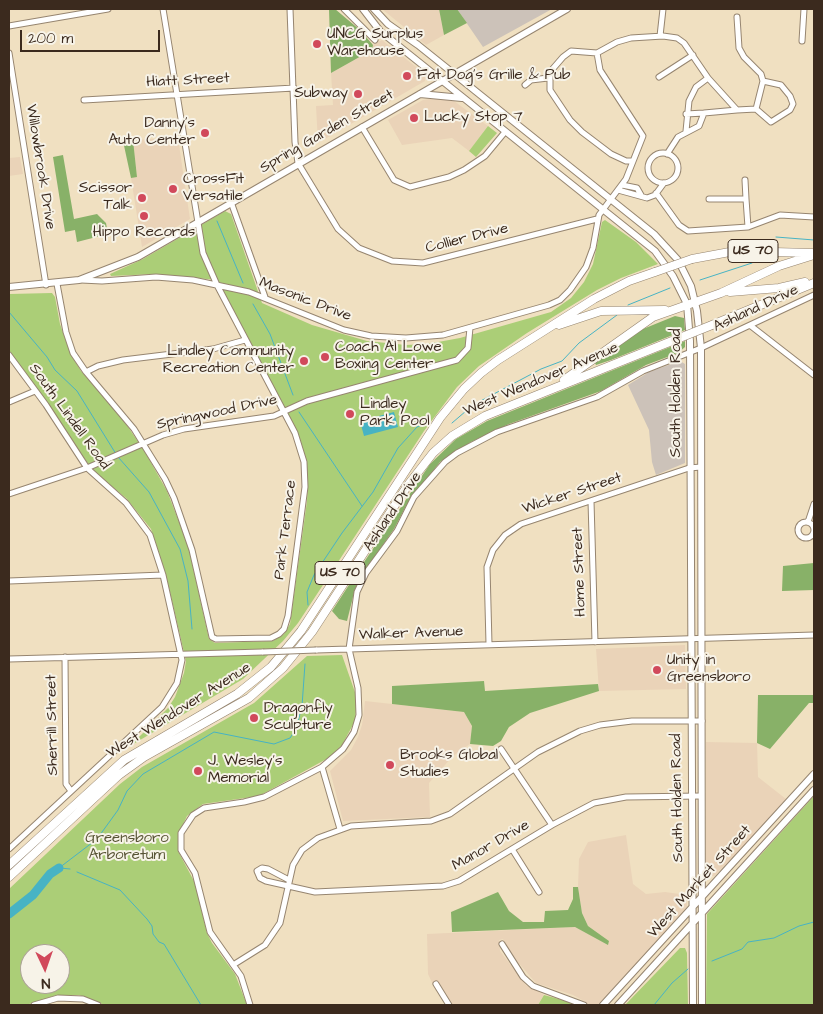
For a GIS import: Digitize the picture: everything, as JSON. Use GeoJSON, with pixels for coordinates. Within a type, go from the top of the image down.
{"type":"FeatureCollection","features":[{"type":"Feature","properties":{"kind":"highway","name":"West Wendover Avenue"},"geometry":{"type":"LineString","coordinates":[[9,865],[124,760],[237,694],[271,667],[301,631],[453,402],[498,360],[600,296],[655,272],[692,259],[736,251],[814,254]]}},
{"type":"Feature","properties":{"kind":"highway"},"geometry":{"type":"LineString","coordinates":[[552,389],[637,327],[667,310],[721,293],[779,266],[814,254]]}},
{"type":"Feature","properties":{"kind":"highway"},"geometry":{"type":"LineString","coordinates":[[721,293],[780,288],[814,281]]}},
{"type":"Feature","properties":{"kind":"highway","name":"West Wendover Avenue"},"geometry":{"type":"LineString","coordinates":[[9,877],[125,770],[249,698],[283,668],[312,632],[408,485],[443,443],[480,419],[712,325],[814,281]]}},
{"type":"Feature","properties":{"kind":"highway"},"geometry":{"type":"LineString","coordinates":[[548,328],[601,311],[667,310]]}},
{"type":"Feature","properties":{"kind":"main road","name":"South Holden Road"},"geometry":{"type":"LineString","coordinates":[[363,9],[380,31],[602,208],[662,259],[677,283],[686,304],[690,326],[690,722],[693,1005]]}},
{"type":"Feature","properties":{"kind":"main road","name":"South Holden Road"},"geometry":{"type":"LineString","coordinates":[[374,9],[388,24],[418,45],[453,75],[654,234],[671,252],[688,278],[695,301],[701,348],[703,639],[701,796],[702,1005]]}},
{"type":"Feature","properties":{"kind":"main road","name":"Spring Garden Street"},"geometry":{"type":"LineString","coordinates":[[9,287],[57,284],[79,280],[138,257],[567,9]]}},
{"type":"Feature","properties":{"kind":"main road"},"geometry":{"type":"LineString","coordinates":[[419,94],[463,98]]}},
{"type":"Feature","properties":{"kind":"main road","name":"West Market Street"},"geometry":{"type":"LineString","coordinates":[[603,1005],[814,774]]}},
{"type":"Feature","properties":{"kind":"main road","name":"West Market Street"},"geometry":{"type":"LineString","coordinates":[[618,1005],[814,790]]}},
{"type":"Feature","properties":{"kind":"street"},"geometry":{"type":"LineString","coordinates":[[9,26],[108,9]]}},
{"type":"Feature","properties":{"kind":"street","name":"Park Terrace"},"geometry":{"type":"LineString","coordinates":[[143,442],[165,479],[186,530],[212,637],[216,639],[271,638],[279,634],[286,623],[305,487],[304,462],[299,445],[217,285],[203,252],[163,9]]}},
{"type":"Feature","properties":{"kind":"street"},"geometry":{"type":"LineString","coordinates":[[290,9],[295,153],[298,163]]}},
{"type":"Feature","properties":{"kind":"street"},"geometry":{"type":"LineString","coordinates":[[344,9],[375,40]]}},
{"type":"Feature","properties":{"kind":"street"},"geometry":{"type":"LineString","coordinates":[[660,36],[663,9]]}},
{"type":"Feature","properties":{"kind":"street"},"geometry":{"type":"LineString","coordinates":[[802,41],[804,9]]}},
{"type":"Feature","properties":{"kind":"street"},"geometry":{"type":"LineString","coordinates":[[737,17],[739,48],[744,57],[761,74],[763,81],[756,109]]}},
{"type":"Feature","properties":{"kind":"street"},"geometry":{"type":"LineString","coordinates":[[633,161],[626,161],[611,154],[582,132],[553,97],[548,78],[553,66],[571,51],[597,53],[622,40],[660,36],[682,41],[708,78],[737,110]]}},
{"type":"Feature","properties":{"kind":"street","name":"Willowbrook Drive"},"geometry":{"type":"LineString","coordinates":[[9,53],[46,285]]}},
{"type":"Feature","properties":{"kind":"street","name":"Masonic Drive"},"geometry":{"type":"LineString","coordinates":[[79,280],[102,281],[156,277],[193,280],[265,298],[322,323],[371,336],[425,338],[470,328],[549,305],[560,300],[570,290],[586,268],[593,248],[597,219],[602,208],[622,184],[643,136],[600,70],[597,53]]}},
{"type":"Feature","properties":{"kind":"street"},"geometry":{"type":"LineString","coordinates":[[659,76],[693,55]]}},
{"type":"Feature","properties":{"kind":"street"},"geometry":{"type":"LineString","coordinates":[[525,85],[531,80],[548,78]]}},
{"type":"Feature","properties":{"kind":"street"},"geometry":{"type":"LineString","coordinates":[[686,131],[686,114],[692,94],[708,78]]}},
{"type":"Feature","properties":{"kind":"street"},"geometry":{"type":"LineString","coordinates":[[686,114],[756,109],[771,122],[792,107],[792,100],[784,88],[776,83],[763,81]]}},
{"type":"Feature","properties":{"kind":"street","name":"Hiatt Street"},"geometry":{"type":"LineString","coordinates":[[84,100],[176,93],[294,88]]}},
{"type":"Feature","properties":{"kind":"street"},"geometry":{"type":"LineString","coordinates":[[667,154],[678,137],[686,131],[699,126],[704,113]]}},
{"type":"Feature","properties":{"kind":"street"},"geometry":{"type":"LineString","coordinates":[[362,127],[394,180],[410,187],[449,177],[464,170],[485,156],[505,132]]}},
{"type":"Feature","properties":{"kind":"street"},"geometry":{"type":"LineString","coordinates":[[667,154],[676,160],[678,171],[672,180],[656,181],[650,176],[648,165],[654,156],[667,154]]}},
{"type":"Feature","properties":{"kind":"street","name":"Collier Drive"},"geometry":{"type":"LineString","coordinates":[[298,163],[326,213],[348,240],[372,254],[392,260],[423,263],[441,260],[597,219]]}},
{"type":"Feature","properties":{"kind":"street"},"geometry":{"type":"LineString","coordinates":[[745,180],[748,227]]}},
{"type":"Feature","properties":{"kind":"street"},"geometry":{"type":"LineString","coordinates":[[622,184],[647,198],[656,193],[664,182]]}},
{"type":"Feature","properties":{"kind":"street"},"geometry":{"type":"LineString","coordinates":[[618,190],[638,192]]}},
{"type":"Feature","properties":{"kind":"street"},"geometry":{"type":"LineString","coordinates":[[656,193],[679,226],[688,231],[748,227],[780,215],[814,217]]}},
{"type":"Feature","properties":{"kind":"street"},"geometry":{"type":"LineString","coordinates":[[709,199],[746,200]]}},
{"type":"Feature","properties":{"kind":"street"},"geometry":{"type":"LineString","coordinates":[[231,202],[265,298]]}},
{"type":"Feature","properties":{"kind":"street"},"geometry":{"type":"LineString","coordinates":[[57,284],[66,332],[73,353],[86,372],[143,442]]}},
{"type":"Feature","properties":{"kind":"street","name":"Ashland Drive"},"geometry":{"type":"LineString","coordinates":[[250,1005],[246,989],[233,965],[210,932],[195,873],[181,850],[183,827],[193,815],[204,808],[258,799],[322,767],[343,749],[354,732],[359,715],[358,688],[349,649],[357,592],[366,573],[390,542],[414,498],[445,462],[457,452],[497,432],[597,397],[643,371],[751,326],[814,295]]}},
{"type":"Feature","properties":{"kind":"street"},"geometry":{"type":"LineString","coordinates":[[751,326],[814,375]]}},
{"type":"Feature","properties":{"kind":"street","name":"Springwood Drive"},"geometry":{"type":"LineString","coordinates":[[9,494],[87,468],[143,442],[184,429],[250,420],[283,413],[310,400],[457,360],[468,348],[470,328]]}},
{"type":"Feature","properties":{"kind":"street"},"geometry":{"type":"LineString","coordinates":[[86,372],[98,366],[123,360],[213,349],[245,340]]}},
{"type":"Feature","properties":{"kind":"street","name":"South Lindell Road"},"geometry":{"type":"LineString","coordinates":[[9,355],[87,468],[126,503],[150,535],[163,575],[181,653],[180,672],[169,699],[9,849]]}},
{"type":"Feature","properties":{"kind":"street"},"geometry":{"type":"LineString","coordinates":[[9,402],[35,391]]}},
{"type":"Feature","properties":{"kind":"street","name":"Wicker Street"},"geometry":{"type":"LineString","coordinates":[[489,644],[486,577],[489,558],[499,541],[521,524],[689,468],[701,467]]}},
{"type":"Feature","properties":{"kind":"street","name":"Home Street"},"geometry":{"type":"LineString","coordinates":[[590,501],[595,642]]}},
{"type":"Feature","properties":{"kind":"street"},"geometry":{"type":"LineString","coordinates":[[808,522],[814,504]]}},
{"type":"Feature","properties":{"kind":"street"},"geometry":{"type":"LineString","coordinates":[[9,581],[163,575]]}},
{"type":"Feature","properties":{"kind":"street","name":"Walker Avenue"},"geometry":{"type":"LineString","coordinates":[[9,659],[814,635]]}},
{"type":"Feature","properties":{"kind":"street","name":"Sherrill Street"},"geometry":{"type":"LineString","coordinates":[[65,657],[66,784],[72,791]]}},
{"type":"Feature","properties":{"kind":"street"},"geometry":{"type":"LineString","coordinates":[[233,965],[265,945],[280,923],[293,865],[302,850],[318,838],[340,829],[364,825],[431,821],[441,818],[450,814],[559,740],[600,725],[624,721],[702,722]]}},
{"type":"Feature","properties":{"kind":"street"},"geometry":{"type":"LineString","coordinates":[[501,750],[552,825]]}},
{"type":"Feature","properties":{"kind":"street"},"geometry":{"type":"LineString","coordinates":[[322,767],[340,829]]}},
{"type":"Feature","properties":{"kind":"street","name":"Manor Drive"},"geometry":{"type":"LineString","coordinates":[[289,880],[268,869],[262,868],[257,871],[260,878],[288,888],[315,892],[443,886],[459,881],[552,825],[594,803],[613,798],[701,796]]}},
{"type":"Feature","properties":{"kind":"street"},"geometry":{"type":"LineString","coordinates":[[512,849],[539,892]]}},
{"type":"Feature","properties":{"kind":"street"},"geometry":{"type":"LineString","coordinates":[[502,944],[523,977],[533,986],[584,1005]]}},
{"type":"Feature","properties":{"kind":"street"},"geometry":{"type":"LineString","coordinates":[[436,984],[449,1005]]}},
{"type":"Feature","properties":{"kind":"street"},"geometry":{"type":"LineString","coordinates":[[34,1005],[58,998],[82,999],[98,1005]]}},
{"type":"Feature","properties":{"kind":"shaded area"},"geometry":{"type":"Polygon","coordinates":[[[382,9],[439,9],[444,35],[426,45],[382,9]]]}},
{"type":"Feature","properties":{"kind":"shaded area"},"geometry":{"type":"Polygon","coordinates":[[[457,9],[552,9],[483,47],[457,9]]]}},
{"type":"Feature","properties":{"kind":"shaded area"},"geometry":{"type":"Polygon","coordinates":[[[382,40],[425,74],[425,81],[318,143],[316,106],[333,105],[331,73],[372,50],[373,45],[382,40]]]}},
{"type":"Feature","properties":{"kind":"shaded area"},"geometry":{"type":"Polygon","coordinates":[[[435,98],[454,101],[488,126],[469,151],[452,138],[402,145],[388,120],[423,100],[435,98]]]}},
{"type":"Feature","properties":{"kind":"shaded area"},"geometry":{"type":"Polygon","coordinates":[[[178,138],[190,219],[142,247],[131,178],[137,176],[133,140],[178,138]]]}},
{"type":"Feature","properties":{"kind":"shaded area"},"geometry":{"type":"Polygon","coordinates":[[[20,157],[23,174],[9,176],[9,158],[20,157]]]}},
{"type":"Feature","properties":{"kind":"shaded area"},"geometry":{"type":"Polygon","coordinates":[[[680,361],[685,364],[685,463],[656,475],[652,462],[649,430],[628,385],[649,372],[680,361]]]}},
{"type":"Feature","properties":{"kind":"shaded area"},"geometry":{"type":"Polygon","coordinates":[[[685,645],[686,689],[599,691],[596,649],[685,645]]]}},
{"type":"Feature","properties":{"kind":"shaded area","name":"Brooks Global Studies"},"geometry":{"type":"Polygon","coordinates":[[[365,701],[464,712],[472,726],[470,744],[453,756],[429,783],[430,817],[343,821],[330,771],[351,750],[358,737],[362,725],[365,701]]]}},
{"type":"Feature","properties":{"kind":"shaded area"},"geometry":{"type":"Polygon","coordinates":[[[706,742],[757,743],[758,777],[786,799],[739,852],[714,876],[710,876],[706,872],[706,742]]]}},
{"type":"Feature","properties":{"kind":"shaded area"},"geometry":{"type":"Polygon","coordinates":[[[626,835],[633,884],[646,894],[665,892],[687,895],[687,907],[599,1005],[591,1005],[573,995],[536,983],[509,952],[503,939],[499,940],[500,951],[526,985],[544,995],[538,1005],[453,1005],[442,988],[436,991],[428,974],[427,934],[575,927],[608,944],[609,941],[588,926],[582,913],[578,887],[579,859],[588,842],[626,835]]]}},
{"type":"Feature","properties":{"kind":"green space"},"geometry":{"type":"Polygon","coordinates":[[[329,9],[335,9],[360,30],[373,45],[372,50],[331,73],[329,9]]]}},
{"type":"Feature","properties":{"kind":"green space"},"geometry":{"type":"Polygon","coordinates":[[[439,9],[457,9],[467,23],[444,35],[439,9]]]}},
{"type":"Feature","properties":{"kind":"green space"},"geometry":{"type":"Polygon","coordinates":[[[488,126],[497,133],[476,157],[469,151],[488,126]]]}},
{"type":"Feature","properties":{"kind":"green space"},"geometry":{"type":"Polygon","coordinates":[[[133,140],[137,177],[131,178],[123,141],[133,140]]]}},
{"type":"Feature","properties":{"kind":"green space"},"geometry":{"type":"Polygon","coordinates":[[[63,155],[74,219],[97,214],[106,223],[108,234],[77,242],[75,230],[65,232],[53,157],[63,155]]]}},
{"type":"Feature","properties":{"kind":"green space"},"geometry":{"type":"Polygon","coordinates":[[[225,211],[231,214],[262,303],[312,325],[367,341],[406,345],[427,344],[460,338],[551,312],[571,298],[584,282],[593,264],[602,222],[605,220],[636,242],[658,264],[621,278],[597,290],[527,333],[479,366],[457,387],[424,431],[298,623],[283,641],[243,679],[130,746],[168,708],[175,697],[184,673],[186,661],[166,575],[151,529],[126,498],[94,472],[9,351],[9,294],[52,293],[55,297],[60,324],[71,355],[81,371],[120,415],[145,452],[167,491],[188,545],[209,639],[215,643],[273,641],[284,634],[290,624],[307,501],[308,480],[301,444],[217,280],[155,274],[111,276],[110,274],[143,259],[225,211]]]}},
{"type":"Feature","properties":{"kind":"green space"},"geometry":{"type":"Polygon","coordinates":[[[675,316],[684,318],[685,330],[596,365],[594,361],[643,329],[675,316]]]}},
{"type":"Feature","properties":{"kind":"green space"},"geometry":{"type":"Polygon","coordinates":[[[685,341],[685,347],[678,353],[646,365],[601,391],[509,424],[471,442],[440,462],[406,506],[394,529],[362,575],[355,589],[347,621],[339,619],[332,611],[430,464],[456,439],[487,421],[685,341]]]}},
{"type":"Feature","properties":{"kind":"green space"},"geometry":{"type":"Polygon","coordinates":[[[814,563],[814,590],[782,591],[783,566],[814,563]]]}},
{"type":"Feature","properties":{"kind":"green space","name":"Greensboro Arboretum"},"geometry":{"type":"Polygon","coordinates":[[[342,655],[357,698],[355,721],[342,745],[332,756],[259,796],[203,804],[187,816],[178,835],[178,851],[195,883],[207,933],[212,943],[235,974],[247,1005],[105,1005],[79,995],[57,995],[26,1005],[9,1005],[9,889],[120,784],[142,767],[254,703],[307,656],[342,655]]]}},
{"type":"Feature","properties":{"kind":"green space"},"geometry":{"type":"Polygon","coordinates":[[[484,681],[485,691],[598,684],[599,691],[530,713],[509,727],[501,741],[493,746],[470,744],[472,726],[464,712],[392,704],[392,686],[484,681]]]}},
{"type":"Feature","properties":{"kind":"green space"},"geometry":{"type":"Polygon","coordinates":[[[758,695],[814,695],[814,703],[809,703],[770,749],[757,743],[758,695]]]}},
{"type":"Feature","properties":{"kind":"green space"},"geometry":{"type":"Polygon","coordinates":[[[814,796],[814,1005],[706,1005],[707,914],[814,796]]]}},
{"type":"Feature","properties":{"kind":"green space"},"geometry":{"type":"Polygon","coordinates":[[[573,887],[578,887],[582,913],[588,926],[609,941],[608,945],[575,927],[452,932],[451,912],[498,892],[509,911],[523,922],[544,922],[545,911],[568,910],[573,899],[573,887]]]}},
{"type":"Feature","properties":{"kind":"green space"},"geometry":{"type":"Polygon","coordinates":[[[680,948],[685,948],[687,953],[688,1005],[625,1005],[680,948]]]}},
{"type":"Feature","properties":{"kind":"green space"},"geometry":{"type":"Polygon","coordinates":[[[544,995],[566,1001],[575,1005],[538,1005],[544,995]]]}},
{"type":"Feature","properties":{"kind":"water"},"geometry":{"type":"Polygon","coordinates":[[[394,412],[398,427],[364,436],[360,421],[394,412]]]}},
{"type":"Feature","properties":{"kind":"waterway"},"geometry":{"type":"LineString","coordinates":[[217,221],[243,283]]}},
{"type":"Feature","properties":{"kind":"waterway"},"geometry":{"type":"LineString","coordinates":[[776,237],[814,240]]}},
{"type":"Feature","properties":{"kind":"waterway"},"geometry":{"type":"LineString","coordinates":[[700,280],[752,263]]}},
{"type":"Feature","properties":{"kind":"waterway"},"geometry":{"type":"LineString","coordinates":[[628,305],[670,288]]}},
{"type":"Feature","properties":{"kind":"waterway"},"geometry":{"type":"LineString","coordinates":[[253,304],[270,334],[293,395]]}},
{"type":"Feature","properties":{"kind":"waterway"},"geometry":{"type":"LineString","coordinates":[[9,312],[47,357],[55,370],[77,391],[116,454]]}},
{"type":"Feature","properties":{"kind":"waterway"},"geometry":{"type":"LineString","coordinates":[[452,423],[473,405],[541,369],[562,361],[579,343],[617,315]]}},
{"type":"Feature","properties":{"kind":"waterway"},"geometry":{"type":"LineString","coordinates":[[299,412],[362,506]]}},
{"type":"Feature","properties":{"kind":"waterway"},"geometry":{"type":"LineString","coordinates":[[308,605],[307,592],[314,575],[342,533],[373,492],[398,448],[417,427],[425,424]]}},
{"type":"Feature","properties":{"kind":"waterway"},"geometry":{"type":"LineString","coordinates":[[118,457],[149,492],[180,549],[188,581],[192,629]]}},
{"type":"Feature","properties":{"kind":"waterway"},"geometry":{"type":"LineString","coordinates":[[59,868],[97,839],[118,810],[127,791],[143,774],[214,732],[274,744],[290,738],[296,729],[302,706],[305,664]]}},
{"type":"Feature","properties":{"kind":"waterway"},"geometry":{"type":"LineString","coordinates":[[9,914],[33,895],[50,874],[59,868]]}},
{"type":"Feature","properties":{"kind":"waterway"},"geometry":{"type":"LineString","coordinates":[[60,868],[70,869]]}},
{"type":"Feature","properties":{"kind":"waterway"},"geometry":{"type":"LineString","coordinates":[[77,872],[120,890],[152,926],[153,934],[159,942],[164,944],[201,1005]]}},
{"type":"Feature","properties":{"kind":"waterway"},"geometry":{"type":"LineString","coordinates":[[712,961],[742,949],[748,942],[774,938],[799,926],[814,922]]}},
{"type":"Feature","properties":{"kind":"waterway"},"geometry":{"type":"LineString","coordinates":[[654,1005],[672,983],[688,969]]}},
{"type":"Feature","properties":{"kind":"place","name":"UNCG Surplus Warehouse"},"geometry":{"type":"Point","coordinates":[317,44]}},
{"type":"Feature","properties":{"kind":"place","name":"Fat Dog's Grille & Pub"},"geometry":{"type":"Point","coordinates":[407,76]}},
{"type":"Feature","properties":{"kind":"place","name":"Subway"},"geometry":{"type":"Point","coordinates":[358,94]}},
{"type":"Feature","properties":{"kind":"place","name":"Lucky Stop 7"},"geometry":{"type":"Point","coordinates":[414,118]}},
{"type":"Feature","properties":{"kind":"place","name":"Danny's Auto Center"},"geometry":{"type":"Point","coordinates":[205,133]}},
{"type":"Feature","properties":{"kind":"place","name":"CrossFit Versatile"},"geometry":{"type":"Point","coordinates":[173,189]}},
{"type":"Feature","properties":{"kind":"place","name":"Scissor Talk"},"geometry":{"type":"Point","coordinates":[142,198]}},
{"type":"Feature","properties":{"kind":"place","name":"Hippo Records"},"geometry":{"type":"Point","coordinates":[144,216]}},
{"type":"Feature","properties":{"kind":"place","name":"Coach Al Lowe Boxing Center"},"geometry":{"type":"Point","coordinates":[325,357]}},
{"type":"Feature","properties":{"kind":"place","name":"Lindley Community Recreation Center"},"geometry":{"type":"Point","coordinates":[304,361]}},
{"type":"Feature","properties":{"kind":"place","name":"Lindley Park Pool"},"geometry":{"type":"Point","coordinates":[350,414]}},
{"type":"Feature","properties":{"kind":"place","name":"Unity in Greensboro"},"geometry":{"type":"Point","coordinates":[657,670]}},
{"type":"Feature","properties":{"kind":"place","name":"Dragonfly Sculpture"},"geometry":{"type":"Point","coordinates":[254,718]}},
{"type":"Feature","properties":{"kind":"place","name":"Brooks Global Studies"},"geometry":{"type":"Point","coordinates":[390,765]}},
{"type":"Feature","properties":{"kind":"place","name":"J. Wesley's Memorial"},"geometry":{"type":"Point","coordinates":[198,771]}}]}
